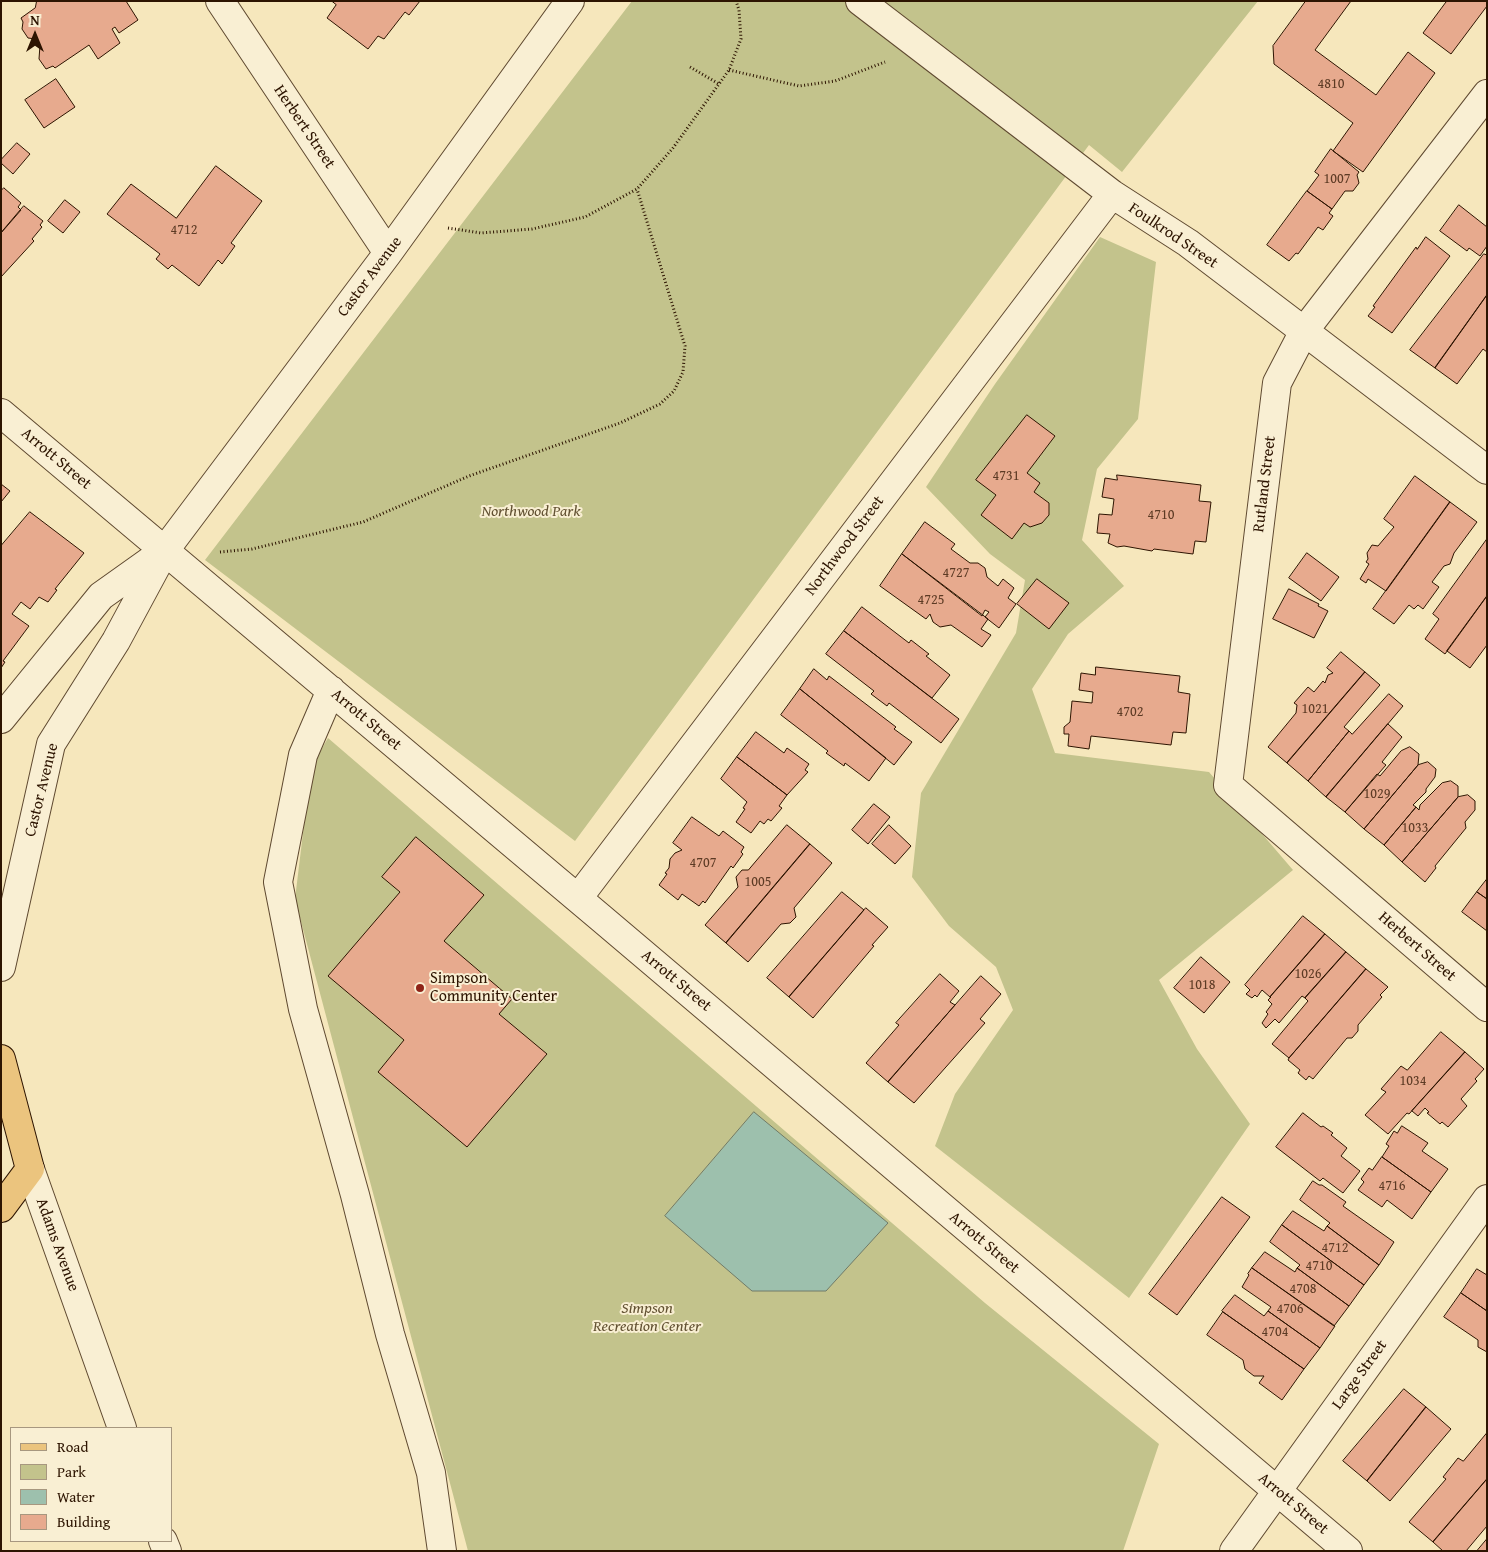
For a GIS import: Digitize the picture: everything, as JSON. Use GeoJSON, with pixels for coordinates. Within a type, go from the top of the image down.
{"type":"FeatureCollection","features":[{"type":"Feature","properties":{"kind":"main road","name":"Adams Avenue"},"geometry":{"type":"LineString","coordinates":[[1,1059],[30,1169]]}},
{"type":"Feature","properties":{"kind":"main road"},"geometry":{"type":"LineString","coordinates":[[1,1208],[30,1169]]}},
{"type":"Feature","properties":{"kind":"street","name":"Herbert Street"},"geometry":{"type":"LineString","coordinates":[[220,1],[388,253]]}},
{"type":"Feature","properties":{"kind":"street","name":"Castor Avenue"},"geometry":{"type":"LineString","coordinates":[[1,967],[51,744],[116,641],[165,550],[388,253],[570,1]]}},
{"type":"Feature","properties":{"kind":"street","name":"Foulkrod Street"},"geometry":{"type":"LineString","coordinates":[[860,1],[1112,194],[1188,243],[1487,470]]}},
{"type":"Feature","properties":{"kind":"street","name":"Rutland Street"},"geometry":{"type":"LineString","coordinates":[[1348,887],[1228,785],[1277,383],[1304,331],[1487,94]]}},
{"type":"Feature","properties":{"kind":"street","name":"Northwood Street"},"geometry":{"type":"LineString","coordinates":[[578,898],[1112,194]]}},
{"type":"Feature","properties":{"kind":"street","name":"Arrott Street"},"geometry":{"type":"LineString","coordinates":[[1,412],[1348,1551]]}},
{"type":"Feature","properties":{"kind":"street","name":"Castor Avenue"},"geometry":{"type":"LineString","coordinates":[[1,719],[101,596],[165,550]]}},
{"type":"Feature","properties":{"kind":"street"},"geometry":{"type":"LineString","coordinates":[[331,690],[303,755],[278,882],[302,1009],[352,1186],[390,1334],[432,1473],[442,1551]]}},
{"type":"Feature","properties":{"kind":"street","name":"Herbert Street"},"geometry":{"type":"LineString","coordinates":[[1348,887],[1487,1007]]}},
{"type":"Feature","properties":{"kind":"street","name":"Adams Avenue"},"geometry":{"type":"LineString","coordinates":[[30,1169],[122,1427]]}},
{"type":"Feature","properties":{"kind":"street","name":"Large Street"},"geometry":{"type":"LineString","coordinates":[[1234,1551],[1487,1199]]}},
{"type":"Feature","properties":{"kind":"path"},"geometry":{"type":"LineString","coordinates":[[410,223],[481,233],[532,229],[585,217],[637,189],[673,148],[729,70],[740,40],[739,10],[736,1]]}},
{"type":"Feature","properties":{"kind":"path"},"geometry":{"type":"LineString","coordinates":[[729,70],[799,86],[835,81],[889,61],[917,44]]}},
{"type":"Feature","properties":{"kind":"path"},"geometry":{"type":"LineString","coordinates":[[690,67],[720,85]]}},
{"type":"Feature","properties":{"kind":"path"},"geometry":{"type":"LineString","coordinates":[[165,550],[232,552],[252,550],[363,522],[469,476],[620,423],[660,404],[674,391],[683,372],[685,346],[637,189]]}},
{"type":"Feature","properties":{"kind":"green space","name":"Northwood Park"},"geometry":{"type":"Polygon","coordinates":[[[632,1],[1258,1],[1122,172],[1089,145],[575,841],[205,560],[632,1]]]}},
{"type":"Feature","properties":{"kind":"green space"},"geometry":{"type":"Polygon","coordinates":[[[1100,237],[1156,262],[1138,419],[1097,469],[1082,540],[1124,586],[1068,634],[1032,689],[1055,753],[1209,772],[1293,870],[1159,980],[1197,1049],[1250,1124],[1129,1298],[935,1146],[955,1094],[1013,1010],[996,967],[949,926],[912,877],[921,793],[1016,633],[1025,580],[990,554],[926,487],[995,384],[1100,237]]]}},
{"type":"Feature","properties":{"kind":"green space","name":"Simpson Recreation Center"},"geometry":{"type":"Polygon","coordinates":[[[328,738],[985,1303],[1159,1444],[1123,1551],[468,1551],[295,899],[311,767],[328,738]]]}},
{"type":"Feature","properties":{"kind":"water"},"geometry":{"type":"Polygon","coordinates":[[[754,1112],[888,1223],[826,1291],[752,1291],[665,1216],[754,1112]]]}},
{"type":"Feature","properties":{"kind":"building"},"geometry":{"type":"Polygon","coordinates":[[[37,1],[126,1],[138,20],[119,33],[115,27],[112,29],[120,43],[98,59],[89,45],[55,68],[53,66],[46,69],[39,59],[40,45],[36,39],[28,38],[22,29],[23,22],[21,18],[35,8],[37,1]]]}},
{"type":"Feature","properties":{"kind":"building"},"geometry":{"type":"Polygon","coordinates":[[[332,1],[420,1],[409,15],[405,12],[384,39],[378,36],[368,49],[327,18],[336,5],[332,1]]]}},
{"type":"Feature","properties":{"kind":"building"},"geometry":{"type":"Polygon","coordinates":[[[1306,1],[1351,1],[1315,50],[1376,95],[1408,52],[1435,73],[1363,172],[1333,151],[1353,123],[1274,64],[1273,46],[1306,1]]]}},
{"type":"Feature","properties":{"kind":"building"},"geometry":{"type":"Polygon","coordinates":[[[1445,1],[1487,1],[1487,6],[1451,54],[1423,33],[1445,1]]]}},
{"type":"Feature","properties":{"kind":"building"},"geometry":{"type":"Polygon","coordinates":[[[56,79],[75,107],[44,128],[25,100],[56,79]]]}},
{"type":"Feature","properties":{"kind":"building"},"geometry":{"type":"Polygon","coordinates":[[[17,143],[30,154],[13,174],[1,163],[1,160],[17,143]]]}},
{"type":"Feature","properties":{"kind":"building"},"geometry":{"type":"Polygon","coordinates":[[[1331,149],[1359,172],[1357,175],[1359,183],[1353,191],[1345,191],[1332,209],[1307,191],[1319,175],[1315,172],[1331,149]]]}},
{"type":"Feature","properties":{"kind":"building"},"geometry":{"type":"Polygon","coordinates":[[[216,166],[262,201],[231,243],[235,246],[222,264],[218,260],[199,286],[172,265],[168,269],[156,259],[160,254],[107,214],[131,184],[176,218],[216,166]]]}},
{"type":"Feature","properties":{"kind":"building"},"geometry":{"type":"Polygon","coordinates":[[[4,188],[21,203],[18,207],[21,210],[1,233],[1,191],[4,188]]]}},
{"type":"Feature","properties":{"kind":"building"},"geometry":{"type":"Polygon","coordinates":[[[1307,191],[1332,209],[1329,213],[1333,216],[1323,230],[1318,227],[1298,254],[1296,253],[1289,261],[1267,245],[1307,191]]]}},
{"type":"Feature","properties":{"kind":"building"},"geometry":{"type":"Polygon","coordinates":[[[65,200],[80,212],[63,233],[48,221],[65,200]]]}},
{"type":"Feature","properties":{"kind":"building"},"geometry":{"type":"Polygon","coordinates":[[[1459,205],[1487,227],[1487,246],[1480,256],[1469,248],[1467,251],[1440,231],[1459,205]]]}},
{"type":"Feature","properties":{"kind":"building"},"geometry":{"type":"Polygon","coordinates":[[[24,206],[43,221],[40,225],[42,227],[32,239],[34,241],[1,277],[1,233],[24,206]]]}},
{"type":"Feature","properties":{"kind":"building"},"geometry":{"type":"Polygon","coordinates":[[[1426,237],[1450,256],[1392,333],[1368,316],[1375,307],[1373,306],[1416,247],[1417,249],[1426,237]]]}},
{"type":"Feature","properties":{"kind":"building"},"geometry":{"type":"Polygon","coordinates":[[[1484,254],[1487,255],[1487,295],[1435,368],[1410,350],[1484,254]]]}},
{"type":"Feature","properties":{"kind":"building"},"geometry":{"type":"Polygon","coordinates":[[[1487,295],[1487,352],[1483,349],[1457,384],[1435,368],[1487,295]]]}},
{"type":"Feature","properties":{"kind":"building"},"geometry":{"type":"Polygon","coordinates":[[[1027,415],[1055,436],[1027,473],[1040,483],[1034,492],[1049,503],[1049,515],[1042,523],[1030,527],[1024,523],[1012,539],[981,515],[996,495],[976,480],[1027,415]]]}},
{"type":"Feature","properties":{"kind":"building"},"geometry":{"type":"Polygon","coordinates":[[[1117,475],[1201,485],[1199,501],[1211,502],[1206,542],[1195,541],[1193,554],[1154,549],[1152,551],[1124,546],[1117,547],[1108,543],[1110,534],[1097,533],[1099,514],[1112,515],[1114,499],[1102,497],[1105,478],[1117,480],[1117,475]]]}},
{"type":"Feature","properties":{"kind":"building"},"geometry":{"type":"Polygon","coordinates":[[[1415,476],[1450,502],[1386,591],[1368,579],[1366,583],[1360,579],[1369,564],[1366,562],[1368,559],[1367,553],[1372,545],[1378,546],[1394,527],[1384,519],[1415,476]]]}},
{"type":"Feature","properties":{"kind":"building"},"geometry":{"type":"Polygon","coordinates":[[[1,484],[10,491],[1,502],[1,484]]]}},
{"type":"Feature","properties":{"kind":"building"},"geometry":{"type":"Polygon","coordinates":[[[1450,502],[1477,522],[1454,553],[1450,564],[1444,566],[1432,582],[1439,587],[1423,609],[1418,605],[1414,609],[1409,605],[1394,624],[1373,609],[1450,502]]]}},
{"type":"Feature","properties":{"kind":"building"},"geometry":{"type":"Polygon","coordinates":[[[30,512],[84,553],[55,589],[57,590],[48,602],[39,597],[30,609],[21,602],[12,614],[29,626],[3,661],[5,662],[1,668],[1,546],[30,512]]]}},
{"type":"Feature","properties":{"kind":"building"},"geometry":{"type":"Polygon","coordinates":[[[925,522],[955,544],[951,549],[970,563],[978,563],[985,568],[987,577],[998,586],[1003,579],[1014,588],[1008,598],[1016,604],[999,628],[985,617],[989,612],[985,610],[982,616],[902,554],[925,522]]]}},
{"type":"Feature","properties":{"kind":"building"},"geometry":{"type":"Polygon","coordinates":[[[1487,539],[1487,596],[1445,654],[1425,639],[1439,619],[1433,614],[1487,539]]]}},
{"type":"Feature","properties":{"kind":"building"},"geometry":{"type":"Polygon","coordinates":[[[1307,553],[1339,577],[1321,601],[1289,578],[1307,553]]]}},
{"type":"Feature","properties":{"kind":"building"},"geometry":{"type":"Polygon","coordinates":[[[902,554],[988,619],[981,629],[991,635],[982,647],[951,625],[940,627],[933,622],[930,614],[926,619],[880,586],[902,554]]]}},
{"type":"Feature","properties":{"kind":"building"},"geometry":{"type":"Polygon","coordinates":[[[1037,579],[1069,603],[1049,629],[1017,604],[1037,579]]]}},
{"type":"Feature","properties":{"kind":"building"},"geometry":{"type":"Polygon","coordinates":[[[1289,589],[1319,604],[1318,606],[1328,611],[1314,638],[1273,619],[1289,589]]]}},
{"type":"Feature","properties":{"kind":"building"},"geometry":{"type":"Polygon","coordinates":[[[1487,596],[1487,645],[1470,668],[1447,651],[1487,596]]]}},
{"type":"Feature","properties":{"kind":"building"},"geometry":{"type":"Polygon","coordinates":[[[862,607],[909,643],[911,640],[929,654],[926,656],[950,675],[932,698],[844,631],[862,607]]]}},
{"type":"Feature","properties":{"kind":"building"},"geometry":{"type":"Polygon","coordinates":[[[844,631],[959,719],[941,743],[889,703],[887,706],[871,694],[874,691],[826,654],[844,631]]]}},
{"type":"Feature","properties":{"kind":"building"},"geometry":{"type":"Polygon","coordinates":[[[1341,652],[1365,672],[1287,763],[1268,747],[1296,713],[1297,705],[1294,703],[1308,687],[1314,692],[1323,681],[1325,683],[1328,675],[1333,673],[1327,668],[1341,652]]]}},
{"type":"Feature","properties":{"kind":"building"},"geometry":{"type":"Polygon","coordinates":[[[1096,667],[1180,676],[1178,692],[1190,694],[1186,733],[1173,732],[1171,745],[1091,736],[1089,749],[1068,746],[1069,734],[1064,734],[1064,727],[1070,722],[1072,701],[1092,703],[1093,692],[1079,690],[1081,673],[1095,675],[1096,667]]]}},
{"type":"Feature","properties":{"kind":"building"},"geometry":{"type":"Polygon","coordinates":[[[814,669],[827,680],[829,676],[896,727],[894,729],[912,742],[894,765],[800,689],[814,669]]]}},
{"type":"Feature","properties":{"kind":"building"},"geometry":{"type":"Polygon","coordinates":[[[1365,672],[1380,685],[1344,727],[1349,731],[1308,781],[1287,763],[1365,672]]]}},
{"type":"Feature","properties":{"kind":"building"},"geometry":{"type":"Polygon","coordinates":[[[800,689],[886,758],[869,781],[845,763],[844,766],[826,753],[828,751],[781,715],[800,689]]]}},
{"type":"Feature","properties":{"kind":"building"},"geometry":{"type":"Polygon","coordinates":[[[1389,694],[1403,706],[1326,797],[1308,781],[1349,731],[1352,734],[1389,694]]]}},
{"type":"Feature","properties":{"kind":"building"},"geometry":{"type":"Polygon","coordinates":[[[1388,724],[1402,737],[1382,762],[1386,765],[1345,812],[1326,797],[1388,724]]]}},
{"type":"Feature","properties":{"kind":"building"},"geometry":{"type":"Polygon","coordinates":[[[756,732],[784,753],[787,748],[809,764],[805,770],[808,772],[787,795],[737,757],[756,732]]]}},
{"type":"Feature","properties":{"kind":"building"},"geometry":{"type":"Polygon","coordinates":[[[1410,747],[1419,754],[1418,765],[1364,829],[1345,812],[1377,774],[1380,776],[1401,751],[1410,747]]]}},
{"type":"Feature","properties":{"kind":"building"},"geometry":{"type":"Polygon","coordinates":[[[737,757],[787,795],[779,806],[782,808],[771,821],[768,819],[764,824],[760,821],[751,833],[736,822],[745,809],[743,808],[747,802],[721,779],[737,757]]]}},
{"type":"Feature","properties":{"kind":"building"},"geometry":{"type":"Polygon","coordinates":[[[1428,762],[1436,769],[1435,777],[1426,789],[1426,792],[1413,805],[1416,807],[1384,845],[1364,829],[1418,765],[1428,762]]]}},
{"type":"Feature","properties":{"kind":"building"},"geometry":{"type":"Polygon","coordinates":[[[1451,781],[1458,786],[1458,797],[1402,862],[1384,845],[1416,807],[1419,810],[1420,805],[1442,783],[1451,781]]]}},
{"type":"Feature","properties":{"kind":"building"},"geometry":{"type":"Polygon","coordinates":[[[1468,795],[1475,801],[1475,810],[1465,822],[1466,828],[1435,866],[1436,868],[1425,882],[1402,862],[1458,797],[1468,795]]]}},
{"type":"Feature","properties":{"kind":"building"},"geometry":{"type":"Polygon","coordinates":[[[874,804],[890,817],[868,844],[852,830],[874,804]]]}},
{"type":"Feature","properties":{"kind":"building"},"geometry":{"type":"Polygon","coordinates":[[[692,817],[719,836],[723,831],[744,847],[741,852],[743,854],[733,868],[731,866],[705,903],[703,901],[699,906],[682,894],[678,900],[659,885],[667,874],[665,873],[669,868],[670,859],[675,853],[682,850],[673,843],[692,817]]]}},
{"type":"Feature","properties":{"kind":"building"},"geometry":{"type":"Polygon","coordinates":[[[787,825],[810,844],[726,943],[705,925],[738,887],[736,877],[742,870],[748,870],[787,825]]]}},
{"type":"Feature","properties":{"kind":"building"},"geometry":{"type":"Polygon","coordinates":[[[889,825],[911,846],[895,864],[872,844],[889,825]]]}},
{"type":"Feature","properties":{"kind":"building","name":"Simpson Community Center"},"geometry":{"type":"Polygon","coordinates":[[[416,837],[484,895],[444,941],[512,999],[499,1014],[547,1054],[467,1147],[378,1072],[404,1040],[328,976],[400,892],[382,877],[416,837]]]}},
{"type":"Feature","properties":{"kind":"building"},"geometry":{"type":"Polygon","coordinates":[[[810,844],[832,863],[794,908],[796,917],[790,923],[781,924],[748,962],[726,943],[810,844]]]}},
{"type":"Feature","properties":{"kind":"building"},"geometry":{"type":"Polygon","coordinates":[[[1487,879],[1487,899],[1477,892],[1487,879]]]}},
{"type":"Feature","properties":{"kind":"building"},"geometry":{"type":"Polygon","coordinates":[[[842,892],[864,910],[789,997],[767,978],[842,892]]]}},
{"type":"Feature","properties":{"kind":"building"},"geometry":{"type":"Polygon","coordinates":[[[1477,892],[1487,899],[1487,931],[1462,912],[1477,892]]]}},
{"type":"Feature","properties":{"kind":"building"},"geometry":{"type":"Polygon","coordinates":[[[866,908],[888,927],[813,1018],[789,997],[866,908]]]}},
{"type":"Feature","properties":{"kind":"building"},"geometry":{"type":"Polygon","coordinates":[[[1303,916],[1325,934],[1270,997],[1262,990],[1257,997],[1255,995],[1252,998],[1246,994],[1250,990],[1245,985],[1303,916]]]}},
{"type":"Feature","properties":{"kind":"building"},"geometry":{"type":"Polygon","coordinates":[[[1325,934],[1346,952],[1305,998],[1302,996],[1279,1023],[1275,1019],[1266,1028],[1262,1023],[1268,1014],[1266,1012],[1272,1004],[1268,1000],[1325,934]]]}},
{"type":"Feature","properties":{"kind":"building"},"geometry":{"type":"Polygon","coordinates":[[[1346,952],[1366,969],[1289,1058],[1272,1044],[1308,1001],[1305,998],[1346,952]]]}},
{"type":"Feature","properties":{"kind":"building"},"geometry":{"type":"Polygon","coordinates":[[[1201,957],[1230,982],[1204,1013],[1174,988],[1201,957]]]}},
{"type":"Feature","properties":{"kind":"building"},"geometry":{"type":"Polygon","coordinates":[[[1366,969],[1388,987],[1358,1025],[1358,1031],[1352,1038],[1347,1038],[1313,1079],[1309,1076],[1306,1080],[1298,1073],[1300,1070],[1288,1060],[1289,1058],[1366,969]]]}},
{"type":"Feature","properties":{"kind":"building"},"geometry":{"type":"Polygon","coordinates":[[[940,974],[959,991],[950,1002],[955,1005],[888,1082],[866,1063],[899,1025],[896,1023],[940,974]]]}},
{"type":"Feature","properties":{"kind":"building"},"geometry":{"type":"Polygon","coordinates":[[[981,976],[1001,994],[980,1019],[985,1023],[914,1103],[888,1082],[981,976]]]}},
{"type":"Feature","properties":{"kind":"building"},"geometry":{"type":"Polygon","coordinates":[[[1441,1032],[1465,1052],[1409,1114],[1407,1113],[1388,1134],[1365,1115],[1386,1092],[1381,1089],[1401,1066],[1407,1070],[1441,1032]]]}},
{"type":"Feature","properties":{"kind":"building"},"geometry":{"type":"Polygon","coordinates":[[[1465,1052],[1484,1069],[1475,1079],[1477,1081],[1461,1099],[1467,1106],[1448,1127],[1442,1122],[1440,1124],[1427,1113],[1429,1112],[1425,1108],[1418,1116],[1412,1111],[1465,1052]]]}},
{"type":"Feature","properties":{"kind":"building"},"geometry":{"type":"Polygon","coordinates":[[[1303,1113],[1321,1127],[1323,1126],[1333,1133],[1331,1135],[1347,1148],[1341,1156],[1360,1171],[1343,1193],[1323,1178],[1320,1181],[1276,1147],[1303,1113]]]}},
{"type":"Feature","properties":{"kind":"building"},"geometry":{"type":"Polygon","coordinates":[[[1402,1126],[1428,1143],[1422,1151],[1448,1169],[1431,1192],[1382,1157],[1389,1146],[1386,1144],[1394,1131],[1397,1133],[1402,1126]]]}},
{"type":"Feature","properties":{"kind":"building"},"geometry":{"type":"Polygon","coordinates":[[[1382,1157],[1431,1192],[1412,1219],[1387,1200],[1382,1207],[1358,1190],[1364,1182],[1361,1179],[1369,1168],[1372,1170],[1382,1157]]]}},
{"type":"Feature","properties":{"kind":"building"},"geometry":{"type":"Polygon","coordinates":[[[1313,1181],[1346,1202],[1343,1206],[1394,1242],[1379,1265],[1327,1226],[1330,1223],[1300,1200],[1313,1181]]]}},
{"type":"Feature","properties":{"kind":"building"},"geometry":{"type":"Polygon","coordinates":[[[1222,1197],[1250,1217],[1177,1315],[1149,1294],[1222,1197]]]}},
{"type":"Feature","properties":{"kind":"building"},"geometry":{"type":"Polygon","coordinates":[[[1293,1211],[1324,1231],[1327,1226],[1379,1265],[1364,1285],[1282,1225],[1293,1211]]]}},
{"type":"Feature","properties":{"kind":"building"},"geometry":{"type":"Polygon","coordinates":[[[1282,1225],[1364,1285],[1349,1306],[1297,1268],[1300,1265],[1270,1242],[1282,1225]]]}},
{"type":"Feature","properties":{"kind":"building"},"geometry":{"type":"Polygon","coordinates":[[[1265,1252],[1295,1272],[1297,1268],[1349,1306],[1334,1326],[1252,1268],[1265,1252]]]}},
{"type":"Feature","properties":{"kind":"building"},"geometry":{"type":"Polygon","coordinates":[[[1252,1268],[1335,1326],[1320,1348],[1268,1311],[1271,1307],[1242,1287],[1252,1268]]]}},
{"type":"Feature","properties":{"kind":"building"},"geometry":{"type":"Polygon","coordinates":[[[1477,1269],[1487,1275],[1487,1311],[1461,1293],[1477,1269]]]}},
{"type":"Feature","properties":{"kind":"building"},"geometry":{"type":"Polygon","coordinates":[[[1461,1293],[1487,1311],[1487,1352],[1478,1347],[1478,1340],[1444,1317],[1461,1293]]]}},
{"type":"Feature","properties":{"kind":"building"},"geometry":{"type":"Polygon","coordinates":[[[1235,1295],[1264,1316],[1268,1311],[1320,1348],[1304,1369],[1222,1311],[1235,1295]]]}},
{"type":"Feature","properties":{"kind":"building"},"geometry":{"type":"Polygon","coordinates":[[[1223,1312],[1304,1369],[1282,1400],[1259,1383],[1264,1376],[1254,1376],[1245,1369],[1243,1360],[1207,1335],[1223,1312]]]}},
{"type":"Feature","properties":{"kind":"building"},"geometry":{"type":"Polygon","coordinates":[[[1404,1389],[1426,1407],[1367,1481],[1343,1461],[1404,1389]]]}},
{"type":"Feature","properties":{"kind":"building"},"geometry":{"type":"Polygon","coordinates":[[[1426,1407],[1451,1429],[1390,1501],[1367,1481],[1426,1407]]]}},
{"type":"Feature","properties":{"kind":"building"},"geometry":{"type":"Polygon","coordinates":[[[1487,1433],[1487,1479],[1433,1542],[1409,1522],[1446,1479],[1443,1477],[1458,1458],[1463,1461],[1487,1433]]]}},
{"type":"Feature","properties":{"kind":"building"},"geometry":{"type":"Polygon","coordinates":[[[1487,1479],[1487,1526],[1466,1551],[1443,1551],[1433,1542],[1487,1479]]]}},
{"type":"Feature","properties":{"kind":"building"},"geometry":{"type":"Polygon","coordinates":[[[1487,1539],[1487,1551],[1477,1551],[1487,1539]]]}},
{"type":"Feature","properties":{"kind":"place","name":"Simpson Community Center"},"geometry":{"type":"Point","coordinates":[420,988]}}]}
